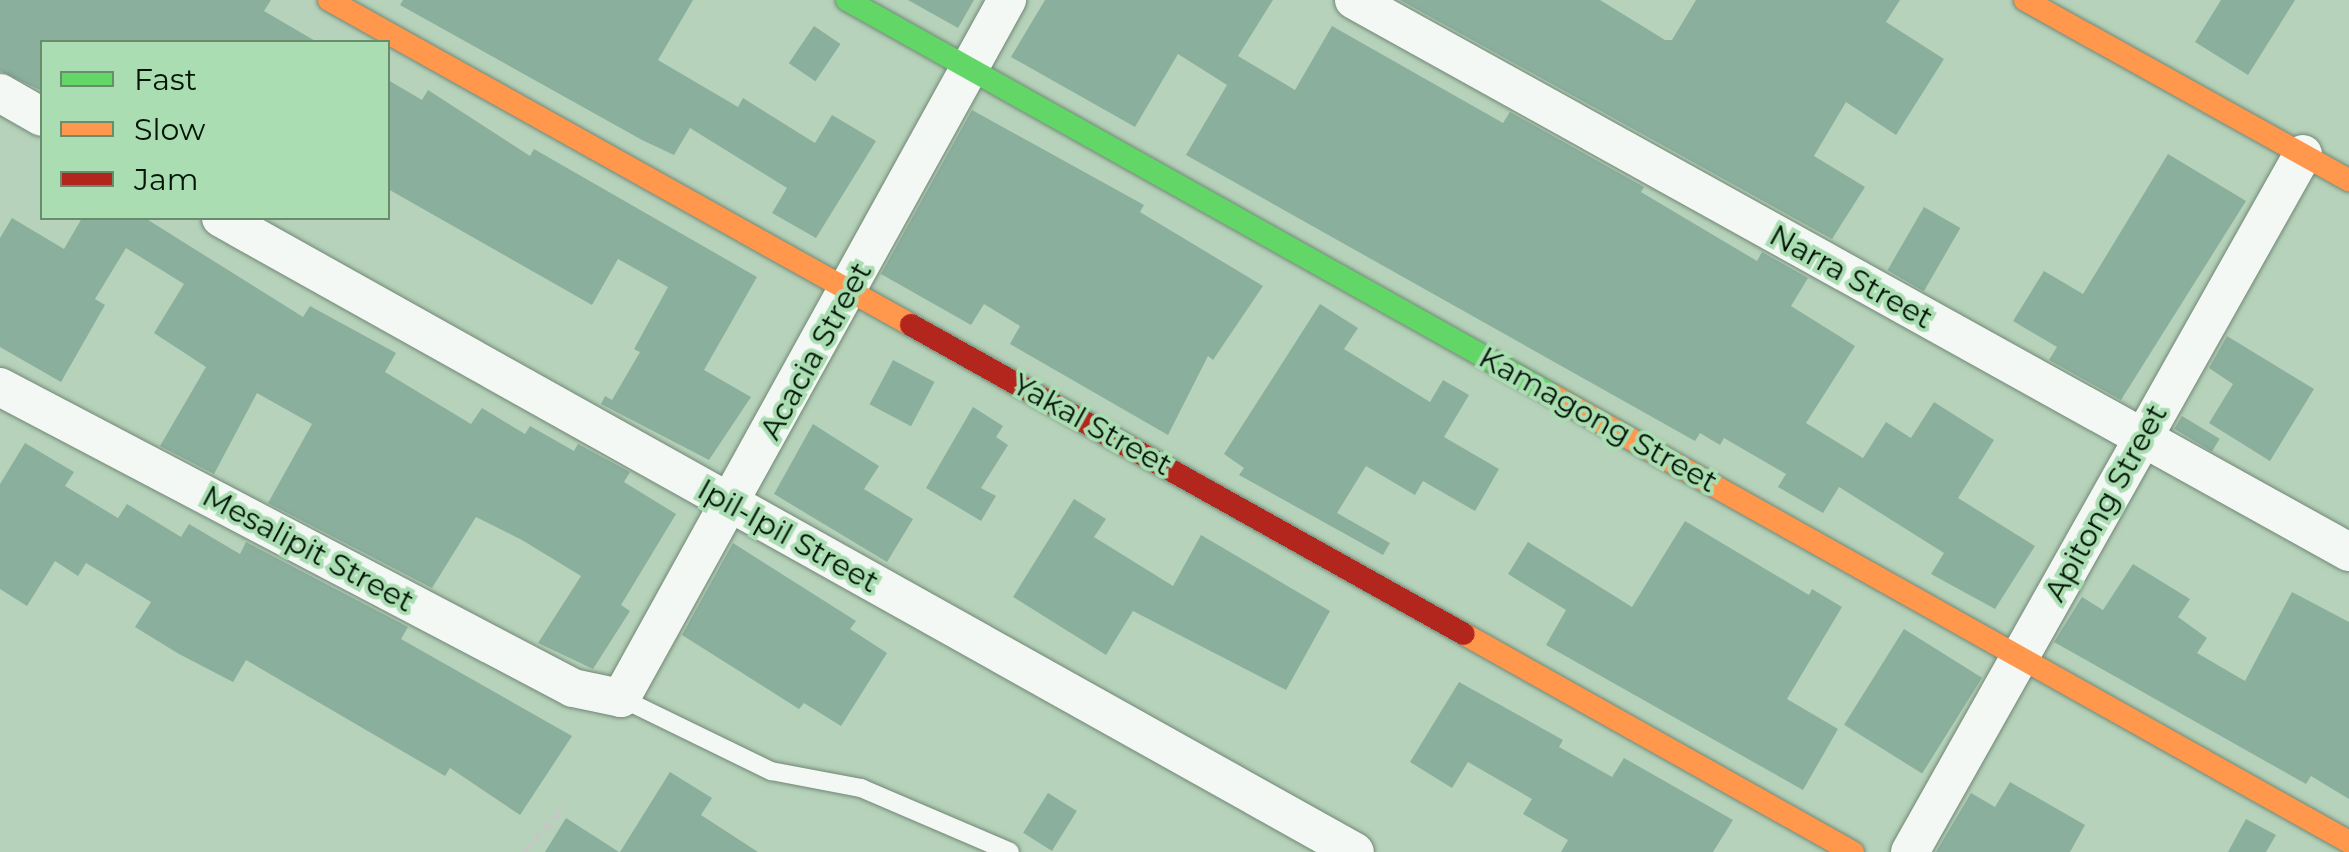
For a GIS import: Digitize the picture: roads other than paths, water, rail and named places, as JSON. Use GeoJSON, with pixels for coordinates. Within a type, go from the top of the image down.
{"type":"FeatureCollection","features":[{"type":"Feature","properties":{"kind":"street","name":"Yakal Street"},"geometry":{"type":"LineString","coordinates":[[329,0],[1853,852]]}},
{"type":"Feature","properties":{"kind":"street","name":"Kamagong Street"},"geometry":{"type":"LineString","coordinates":[[847,0],[2349,842]]}},
{"type":"Feature","properties":{"kind":"street","name":"Acacia Street"},"geometry":{"type":"LineString","coordinates":[[621,698],[852,290],[1006,0]]}},
{"type":"Feature","properties":{"kind":"street","name":"Narra Street"},"geometry":{"type":"LineString","coordinates":[[1354,0],[2349,552]]}},
{"type":"Feature","properties":{"kind":"street"},"geometry":{"type":"LineString","coordinates":[[2025,0],[2349,180]]}},
{"type":"Feature","properties":{"kind":"street"},"geometry":{"type":"LineString","coordinates":[[0,93],[40,116]]}},
{"type":"Feature","properties":{"kind":"street","name":"Apitong Street"},"geometry":{"type":"LineString","coordinates":[[1910,852],[2302,154]]}},
{"type":"Feature","properties":{"kind":"street","name":"Ipil-Ipil Street"},"geometry":{"type":"LineString","coordinates":[[225,220],[1356,852]]}},
{"type":"Feature","properties":{"kind":"street","name":"Mesalipit Street"},"geometry":{"type":"LineString","coordinates":[[3,397],[573,688],[621,698]]}},
{"type":"Feature","properties":{"kind":"lane"},"geometry":{"type":"LineString","coordinates":[[621,698],[771,772],[861,788],[1010,852]]}}]}
